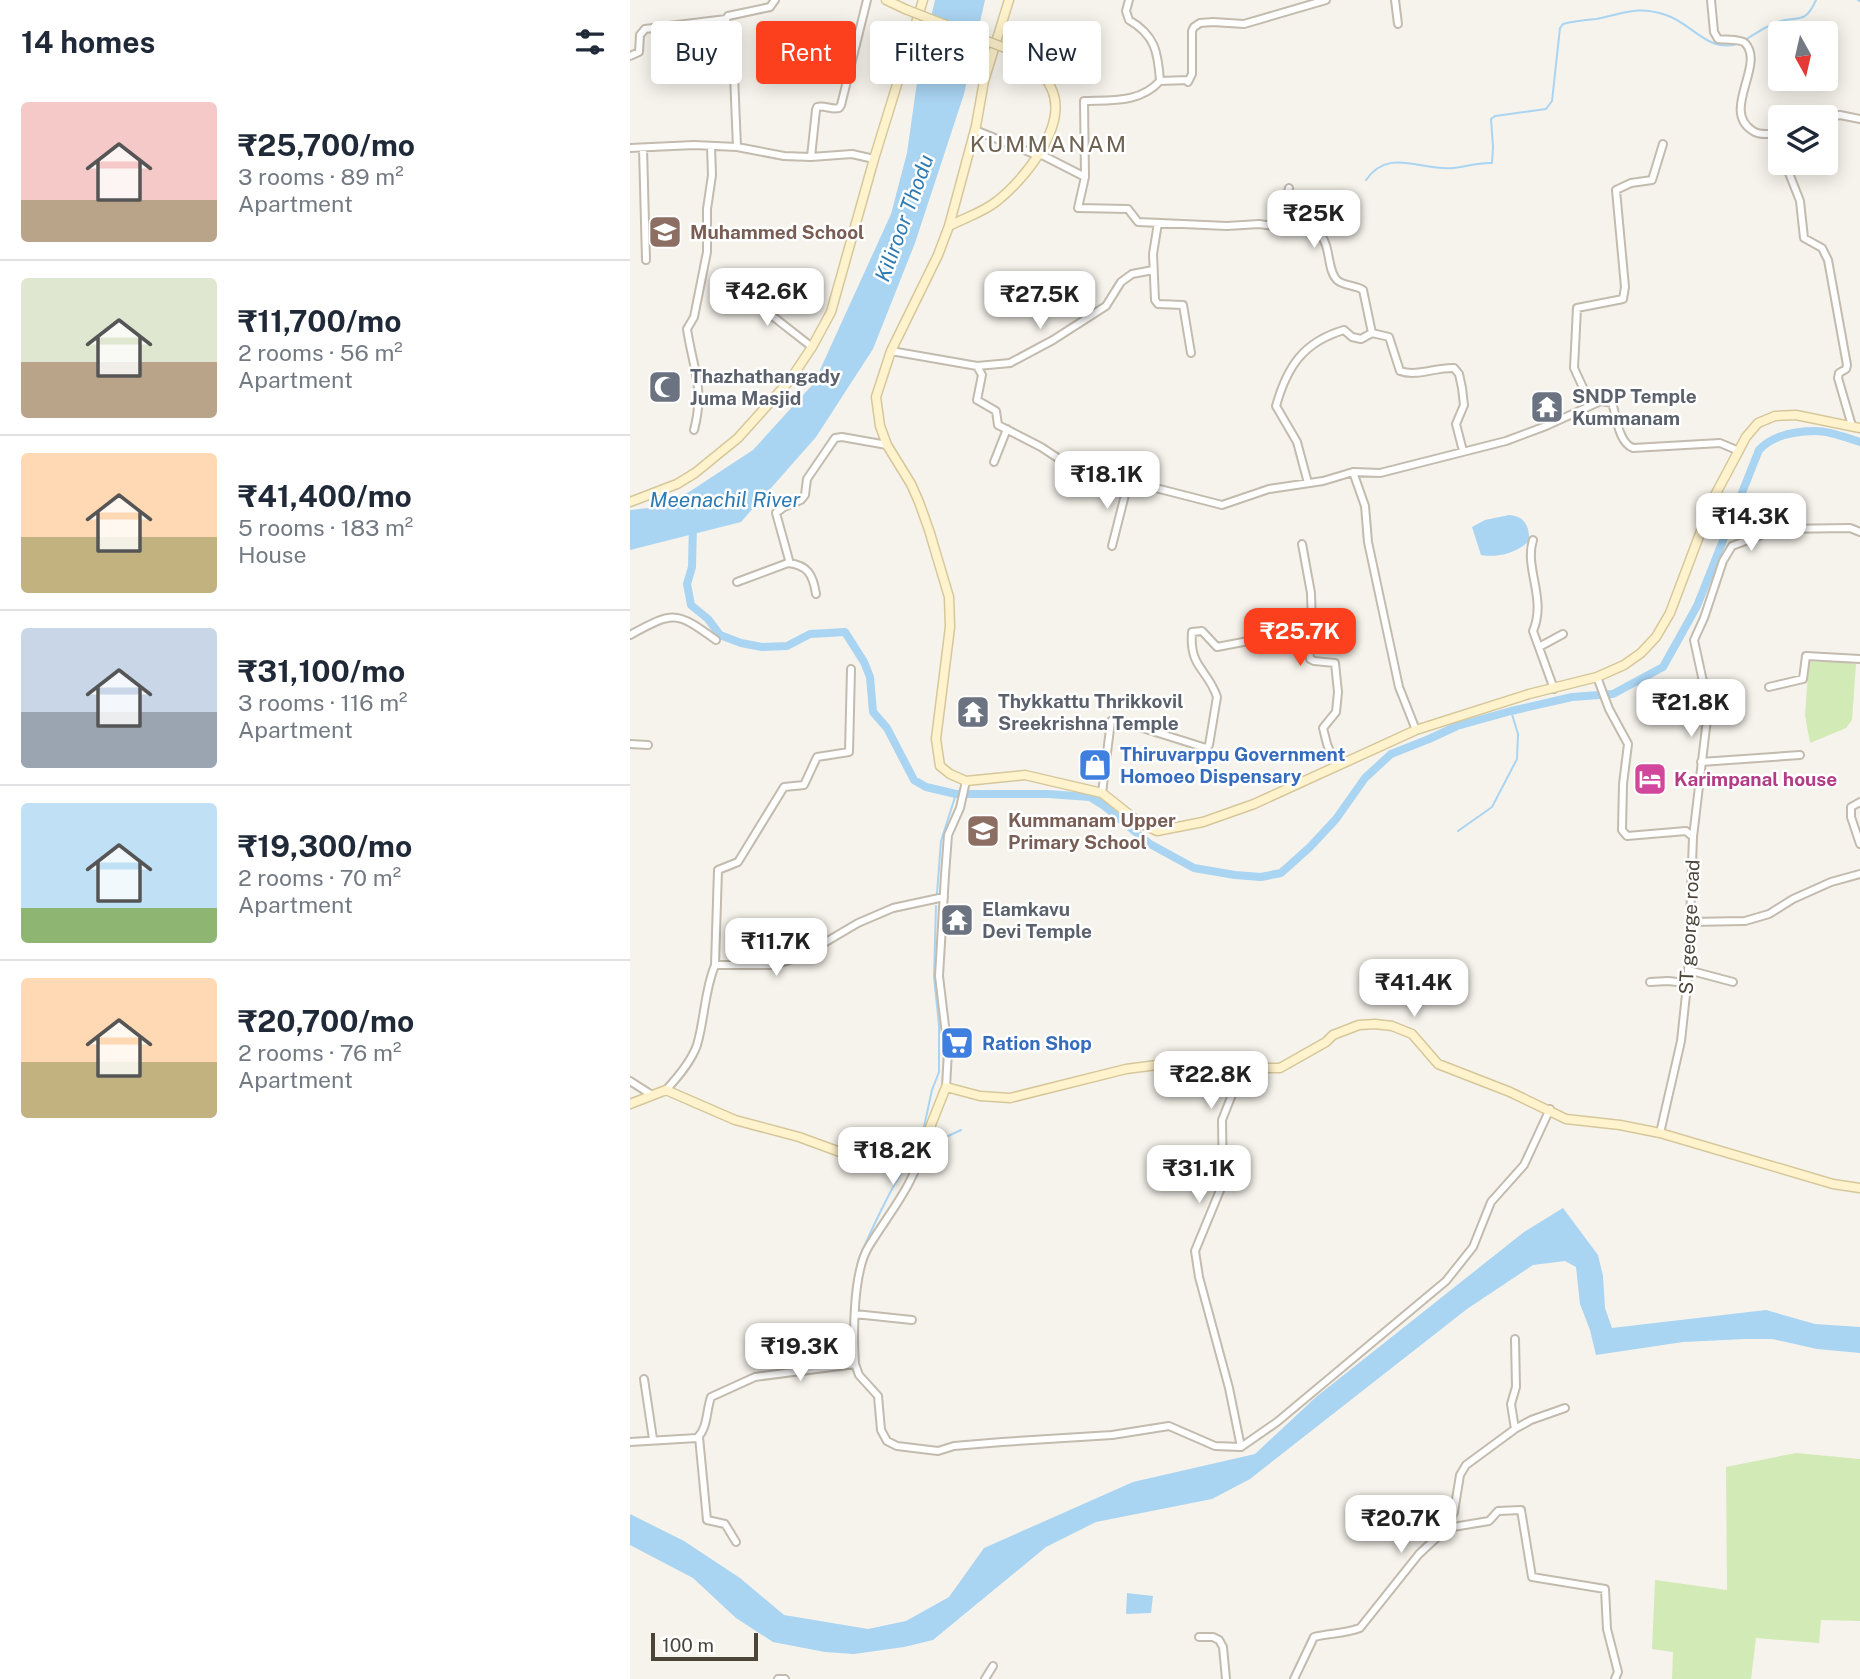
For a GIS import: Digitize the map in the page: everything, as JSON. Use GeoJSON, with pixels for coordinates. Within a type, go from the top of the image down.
{"type":"FeatureCollection","features":[{"type":"Feature","properties":{"kind":"main road"},"geometry":{"type":"LineString","coordinates":[[886,0],[1005,48],[1030,61],[1041,72],[1053,92],[1053,125],[1040,155],[996,202],[949,226]]}},
{"type":"Feature","properties":{"kind":"main road"},"geometry":{"type":"LineString","coordinates":[[630,502],[695,474],[738,438],[790,380],[812,347],[831,312],[923,0]]}},
{"type":"Feature","properties":{"kind":"main road"},"geometry":{"type":"LineString","coordinates":[[1009,0],[984,81],[975,130],[949,226],[938,255],[891,351],[876,397],[880,426],[887,445],[919,502],[949,597],[950,627],[936,750],[944,771],[965,784],[1025,775],[1102,793],[1140,823],[1157,831],[1177,829],[1254,804],[1416,730],[1519,697],[1598,682],[1641,653],[1656,637],[1670,613],[1713,499],[1731,462],[1758,423],[1775,416],[1797,415],[1856,427]]}},
{"type":"Feature","properties":{"kind":"main road"},"geometry":{"type":"LineString","coordinates":[[630,1104],[666,1090],[735,1120],[800,1136],[839,1152],[859,1152],[923,1143],[946,1087],[980,1096],[1010,1098],[1126,1069],[1183,1062],[1280,1068],[1326,1042],[1333,1035],[1359,1025],[1375,1024],[1392,1026],[1412,1034],[1438,1065],[1454,1069],[1550,1109],[1566,1119],[1660,1133],[1833,1184],[1860,1188]]}},
{"type":"Feature","properties":{"kind":"street"},"geometry":{"type":"LineString","coordinates":[[630,56],[639,52],[640,35],[645,29],[726,19],[727,16],[770,7],[775,0]]}},
{"type":"Feature","properties":{"kind":"street"},"geometry":{"type":"LineString","coordinates":[[811,158],[816,110],[821,106],[833,109],[841,105],[867,0]]}},
{"type":"Feature","properties":{"kind":"street"},"geometry":{"type":"LineString","coordinates":[[1129,0],[1126,11],[1129,20],[1143,28],[1154,42],[1160,81]]}},
{"type":"Feature","properties":{"kind":"street"},"geometry":{"type":"LineString","coordinates":[[1326,0],[1244,24],[1200,23],[1192,32],[1191,79],[1188,82],[1160,81],[1146,94],[1130,99],[1084,101],[1085,177],[1078,208],[1128,209],[1138,222],[1227,226],[1259,224],[1312,230],[1321,235],[1326,243],[1334,277],[1340,282],[1363,290],[1371,333]]}},
{"type":"Feature","properties":{"kind":"street"},"geometry":{"type":"LineString","coordinates":[[1395,0],[1398,24]]}},
{"type":"Feature","properties":{"kind":"street"},"geometry":{"type":"LineString","coordinates":[[1711,0],[1714,32],[1718,38],[1744,42],[1751,63],[1740,102],[1744,121],[1752,131],[1768,135]]}},
{"type":"Feature","properties":{"kind":"street"},"geometry":{"type":"LineString","coordinates":[[726,19],[734,75],[737,147]]}},
{"type":"Feature","properties":{"kind":"street"},"geometry":{"type":"LineString","coordinates":[[1838,116],[1860,119]]}},
{"type":"Feature","properties":{"kind":"street"},"geometry":{"type":"LineString","coordinates":[[975,130],[1040,155],[1085,177]]}},
{"type":"Feature","properties":{"kind":"street"},"geometry":{"type":"LineString","coordinates":[[1591,405],[1574,368],[1577,309],[1623,299],[1625,287],[1616,190],[1632,183],[1652,180],[1663,144]]}},
{"type":"Feature","properties":{"kind":"street"},"geometry":{"type":"LineString","coordinates":[[630,148],[694,145],[737,147],[784,156],[811,158],[852,154],[874,159]]}},
{"type":"Feature","properties":{"kind":"street"},"geometry":{"type":"LineString","coordinates":[[694,430],[699,387],[687,329],[694,317],[707,252],[707,209],[712,175],[710,147]]}},
{"type":"Feature","properties":{"kind":"street"},"geometry":{"type":"LineString","coordinates":[[643,148],[646,260]]}},
{"type":"Feature","properties":{"kind":"street"},"geometry":{"type":"LineString","coordinates":[[1790,175],[1800,201],[1804,238],[1822,248],[1828,260],[1847,365],[1838,378],[1856,427]]}},
{"type":"Feature","properties":{"kind":"street"},"geometry":{"type":"LineString","coordinates":[[1279,227],[1289,188]]}},
{"type":"Feature","properties":{"kind":"street"},"geometry":{"type":"LineString","coordinates":[[1158,223],[1153,254],[1154,294],[1158,304],[1183,305],[1191,353]]}},
{"type":"Feature","properties":{"kind":"street"},"geometry":{"type":"LineString","coordinates":[[891,351],[977,366],[1010,363],[1053,340],[1106,306],[1121,282],[1132,274],[1153,270]]}},
{"type":"Feature","properties":{"kind":"street"},"geometry":{"type":"LineString","coordinates":[[739,290],[812,347]]}},
{"type":"Feature","properties":{"kind":"street"},"geometry":{"type":"LineString","coordinates":[[1308,483],[1297,442],[1276,406],[1282,385],[1298,357],[1313,343],[1344,330],[1361,340],[1371,333],[1389,337],[1400,371],[1408,374],[1441,367],[1454,368],[1459,374],[1464,405],[1456,424],[1463,452]]}},
{"type":"Feature","properties":{"kind":"street"},"geometry":{"type":"LineString","coordinates":[[977,366],[982,375],[977,400],[996,411],[998,425],[1070,466],[1222,505],[1269,489],[1353,472],[1380,473],[1506,441],[1601,401],[1612,402],[1621,435],[1627,446],[1633,448],[1720,443],[1739,451]]}},
{"type":"Feature","properties":{"kind":"street"},"geometry":{"type":"LineString","coordinates":[[994,462],[1007,429]]}},
{"type":"Feature","properties":{"kind":"street"},"geometry":{"type":"LineString","coordinates":[[788,563],[776,513],[805,495],[807,479],[835,438],[887,445]]}},
{"type":"Feature","properties":{"kind":"street"},"geometry":{"type":"LineString","coordinates":[[1353,472],[1365,506],[1368,542],[1399,687],[1416,730]]}},
{"type":"Feature","properties":{"kind":"street"},"geometry":{"type":"LineString","coordinates":[[1112,546],[1128,483]]}},
{"type":"Feature","properties":{"kind":"street"},"geometry":{"type":"LineString","coordinates":[[1693,837],[1707,719],[1704,686],[1694,640],[1723,561],[1732,547],[1777,529],[1850,528],[1860,532]]}},
{"type":"Feature","properties":{"kind":"street"},"geometry":{"type":"LineString","coordinates":[[1533,540],[1531,559],[1538,620],[1533,631],[1555,689]]}},
{"type":"Feature","properties":{"kind":"street"},"geometry":{"type":"LineString","coordinates":[[1102,793],[1111,721],[1117,720],[1206,748],[1209,745],[1217,697],[1195,663],[1191,646],[1192,632],[1202,631],[1217,647],[1264,638],[1268,629],[1276,627],[1307,629],[1312,626],[1311,593],[1302,544]]}},
{"type":"Feature","properties":{"kind":"street"},"geometry":{"type":"LineString","coordinates":[[737,582],[788,563],[799,564],[808,570],[816,594]]}},
{"type":"Feature","properties":{"kind":"street"},"geometry":{"type":"LineString","coordinates":[[630,635],[662,618],[686,618],[716,640]]}},
{"type":"Feature","properties":{"kind":"street"},"geometry":{"type":"LineString","coordinates":[[1307,629],[1310,659],[1335,663],[1338,692],[1336,712],[1323,728],[1336,766]]}},
{"type":"Feature","properties":{"kind":"street"},"geometry":{"type":"LineString","coordinates":[[1539,647],[1563,634]]}},
{"type":"Feature","properties":{"kind":"street"},"geometry":{"type":"LineString","coordinates":[[1769,687],[1803,679],[1806,656],[1860,659]]}},
{"type":"Feature","properties":{"kind":"street"},"geometry":{"type":"LineString","coordinates":[[666,1090],[683,1071],[696,1046],[707,985],[715,965],[718,870],[738,862],[784,788],[804,785],[817,757],[849,752],[850,669]]}},
{"type":"Feature","properties":{"kind":"street","name":"ST george road"},"geometry":{"type":"LineString","coordinates":[[1598,682],[1628,744],[1623,784],[1622,831],[1628,836],[1686,831],[1693,837],[1688,970],[1681,1041],[1660,1133]]}},
{"type":"Feature","properties":{"kind":"street"},"geometry":{"type":"LineString","coordinates":[[630,744],[648,745]]}},
{"type":"Feature","properties":{"kind":"street"},"geometry":{"type":"LineString","coordinates":[[1701,762],[1800,755]]}},
{"type":"Feature","properties":{"kind":"street"},"geometry":{"type":"LineString","coordinates":[[946,1087],[948,1052],[939,976],[948,835],[960,808],[965,784]]}},
{"type":"Feature","properties":{"kind":"street"},"geometry":{"type":"LineString","coordinates":[[1860,802],[1851,807],[1851,817],[1860,844]]}},
{"type":"Feature","properties":{"kind":"street"},"geometry":{"type":"LineString","coordinates":[[1690,922],[1745,921],[1769,914],[1793,899],[1830,882],[1860,874]]}},
{"type":"Feature","properties":{"kind":"street"},"geometry":{"type":"LineString","coordinates":[[715,965],[774,965],[802,956],[858,923],[893,908],[944,897]]}},
{"type":"Feature","properties":{"kind":"street"},"geometry":{"type":"LineString","coordinates":[[1688,970],[1733,982]]}},
{"type":"Feature","properties":{"kind":"street"},"geometry":{"type":"LineString","coordinates":[[1650,982],[1687,983]]}},
{"type":"Feature","properties":{"kind":"street"},"geometry":{"type":"LineString","coordinates":[[1241,1447],[1195,1251],[1223,1183],[1222,1120],[1243,1067]]}},
{"type":"Feature","properties":{"kind":"street"},"geometry":{"type":"LineString","coordinates":[[630,1081],[652,1095]]}},
{"type":"Feature","properties":{"kind":"street"},"geometry":{"type":"LineString","coordinates":[[923,1143],[915,1175],[902,1199],[868,1247],[855,1314],[855,1364],[859,1374],[878,1396],[881,1430],[887,1441],[897,1446],[938,1451],[954,1446],[1112,1435],[1169,1426],[1215,1446],[1241,1447],[1278,1422],[1446,1281],[1473,1247],[1491,1202],[1524,1165],[1550,1109]]}},
{"type":"Feature","properties":{"kind":"street"},"geometry":{"type":"LineString","coordinates":[[855,1314],[912,1320]]}},
{"type":"Feature","properties":{"kind":"street"},"geometry":{"type":"LineString","coordinates":[[1515,1429],[1511,1404],[1516,1387],[1516,1339]]}},
{"type":"Feature","properties":{"kind":"street"},"geometry":{"type":"LineString","coordinates":[[736,1542],[725,1524],[707,1520],[699,1437],[705,1425],[711,1397],[755,1377],[855,1364]]}},
{"type":"Feature","properties":{"kind":"street"},"geometry":{"type":"LineString","coordinates":[[644,1379],[653,1439]]}},
{"type":"Feature","properties":{"kind":"street"},"geometry":{"type":"LineString","coordinates":[[1294,1679],[1314,1637],[1328,1633],[1345,1634],[1360,1629],[1419,1554],[1447,1528],[1454,1512],[1460,1475],[1466,1465],[1515,1429],[1564,1408]]}},
{"type":"Feature","properties":{"kind":"street"},"geometry":{"type":"LineString","coordinates":[[630,1442],[699,1437]]}},
{"type":"Feature","properties":{"kind":"street"},"geometry":{"type":"LineString","coordinates":[[1447,1528],[1489,1521],[1498,1511],[1521,1510],[1532,1577],[1605,1589],[1607,1629],[1618,1672],[1615,1679]]}},
{"type":"Feature","properties":{"kind":"street"},"geometry":{"type":"LineString","coordinates":[[1199,1637],[1219,1640],[1223,1647],[1226,1679]]}},
{"type":"Feature","properties":{"kind":"street"},"geometry":{"type":"LineString","coordinates":[[985,1679],[993,1665]]}},
{"type":"Feature","properties":{"kind":"street"},"geometry":{"type":"LineString","coordinates":[[778,1679],[785,1679]]}},
{"type":"Feature","properties":{"kind":"green space"},"geometry":{"type":"Polygon","coordinates":[[[1809,662],[1856,664],[1852,720],[1846,728],[1810,743],[1805,715],[1809,662]]]}},
{"type":"Feature","properties":{"kind":"green space"},"geometry":{"type":"Polygon","coordinates":[[[1796,1453],[1860,1459],[1860,1621],[1821,1620],[1819,1643],[1756,1638],[1751,1679],[1672,1679],[1673,1652],[1652,1649],[1655,1580],[1727,1590],[1726,1467],[1796,1453]]]}},
{"type":"Feature","properties":{"kind":"water","name":"Meenachil River"},"geometry":{"type":"Polygon","coordinates":[[[935,0],[985,0],[980,21],[930,21],[935,0]]]}},
{"type":"Feature","properties":{"kind":"water","name":"Meenachil River"},"geometry":{"type":"Polygon","coordinates":[[[917,84],[966,84],[915,243],[873,349],[816,437],[741,522],[630,550],[630,510],[648,508],[689,492],[753,450],[814,383],[891,214],[907,153],[917,84]]]}},
{"type":"Feature","properties":{"kind":"water"},"geometry":{"type":"Polygon","coordinates":[[[1509,515],[1519,517],[1525,523],[1529,541],[1506,554],[1481,555],[1472,527],[1485,520],[1509,515]]]}},
{"type":"Feature","properties":{"kind":"water"},"geometry":{"type":"Polygon","coordinates":[[[1563,1208],[1598,1255],[1603,1276],[1605,1308],[1612,1328],[1766,1310],[1815,1324],[1860,1327],[1860,1353],[1817,1349],[1772,1339],[1745,1339],[1683,1342],[1596,1355],[1580,1304],[1576,1267],[1565,1261],[1533,1265],[1467,1309],[1250,1479],[1212,1499],[1096,1522],[1046,1547],[933,1640],[904,1647],[854,1654],[825,1652],[773,1642],[736,1618],[693,1578],[630,1545],[630,1514],[684,1541],[740,1578],[784,1615],[868,1629],[906,1621],[949,1597],[984,1548],[1133,1482],[1255,1454],[1316,1397],[1524,1232],[1563,1208]]]}},
{"type":"Feature","properties":{"kind":"water"},"geometry":{"type":"Polygon","coordinates":[[[1127,1593],[1153,1596],[1151,1613],[1126,1614],[1127,1593]]]}},
{"type":"Feature","properties":{"kind":"waterway"},"geometry":{"type":"LineString","coordinates":[[1745,40],[1775,23],[1804,17],[1816,0]]}},
{"type":"Feature","properties":{"kind":"waterway"},"geometry":{"type":"LineString","coordinates":[[1366,180],[1375,170],[1395,162],[1441,168],[1492,163],[1491,119],[1495,116],[1546,109],[1552,101],[1560,28],[1563,24],[1630,11],[1656,12],[1675,19],[1710,42],[1729,46],[1740,43]]}},
{"type":"Feature","properties":{"kind":"waterway"},"geometry":{"type":"LineString","coordinates":[[693,523],[692,567],[687,584],[691,605],[708,619],[720,635],[762,647],[787,646],[810,634],[845,632],[870,677],[873,712],[887,728],[914,780],[926,787],[956,794],[1090,797],[1150,844],[1194,868],[1261,877],[1281,873],[1310,847],[1336,819],[1365,778],[1391,754],[1457,726],[1511,711],[1572,697],[1613,694],[1663,667],[1697,606],[1759,450],[1778,437],[1809,431],[1827,432],[1860,442]]}},
{"type":"Feature","properties":{"kind":"waterway"},"geometry":{"type":"LineString","coordinates":[[1458,831],[1492,807],[1517,759],[1518,734],[1511,711]]}},
{"type":"Feature","properties":{"kind":"waterway"},"geometry":{"type":"LineString","coordinates":[[937,893],[941,841],[956,794]]}},
{"type":"Feature","properties":{"kind":"waterway"},"geometry":{"type":"LineString","coordinates":[[922,1136],[932,1090],[939,1072],[939,1025],[934,977],[936,906]]}},
{"type":"Feature","properties":{"kind":"waterway"},"geometry":{"type":"LineString","coordinates":[[927,1146],[961,1130]]}},
{"type":"Feature","properties":{"kind":"waterway"},"geometry":{"type":"LineString","coordinates":[[858,1261],[895,1183],[921,1147]]}},
{"type":"Feature","properties":{"kind":"place","name":"Muhammed School"},"geometry":{"type":"Point","coordinates":[665,232]}},
{"type":"Feature","properties":{"kind":"place","name":"Thazhathangady Juma Masjid"},"geometry":{"type":"Point","coordinates":[665,387]}},
{"type":"Feature","properties":{"kind":"place","name":"SNDP Temple Kummanam"},"geometry":{"type":"Point","coordinates":[1547,407]}},
{"type":"Feature","properties":{"kind":"place","name":"Thykkattu Thrikkovil Sreekrishna Temple"},"geometry":{"type":"Point","coordinates":[973,712]}},
{"type":"Feature","properties":{"kind":"place","name":"Thiruvarppu Government Homoeo Dispensary"},"geometry":{"type":"Point","coordinates":[1095,765]}},
{"type":"Feature","properties":{"kind":"place","name":"Karimpanal house"},"geometry":{"type":"Point","coordinates":[1650,779]}},
{"type":"Feature","properties":{"kind":"place","name":"Kummanam Upper Primary School"},"geometry":{"type":"Point","coordinates":[983,831]}},
{"type":"Feature","properties":{"kind":"place","name":"Elamkavu Devi Temple"},"geometry":{"type":"Point","coordinates":[957,920]}},
{"type":"Feature","properties":{"kind":"place","name":"Ration Shop"},"geometry":{"type":"Point","coordinates":[957,1043]}},
{"type":"Feature","properties":{"kind":"district","name":"KUMMANAM"},"geometry":{"type":"Point","coordinates":[1049,143]}},
{"type":"Feature","properties":{"kind":"water label","name":"Kiliroor Thodu"},"geometry":{"type":"Point","coordinates":[904,218]}}]}
